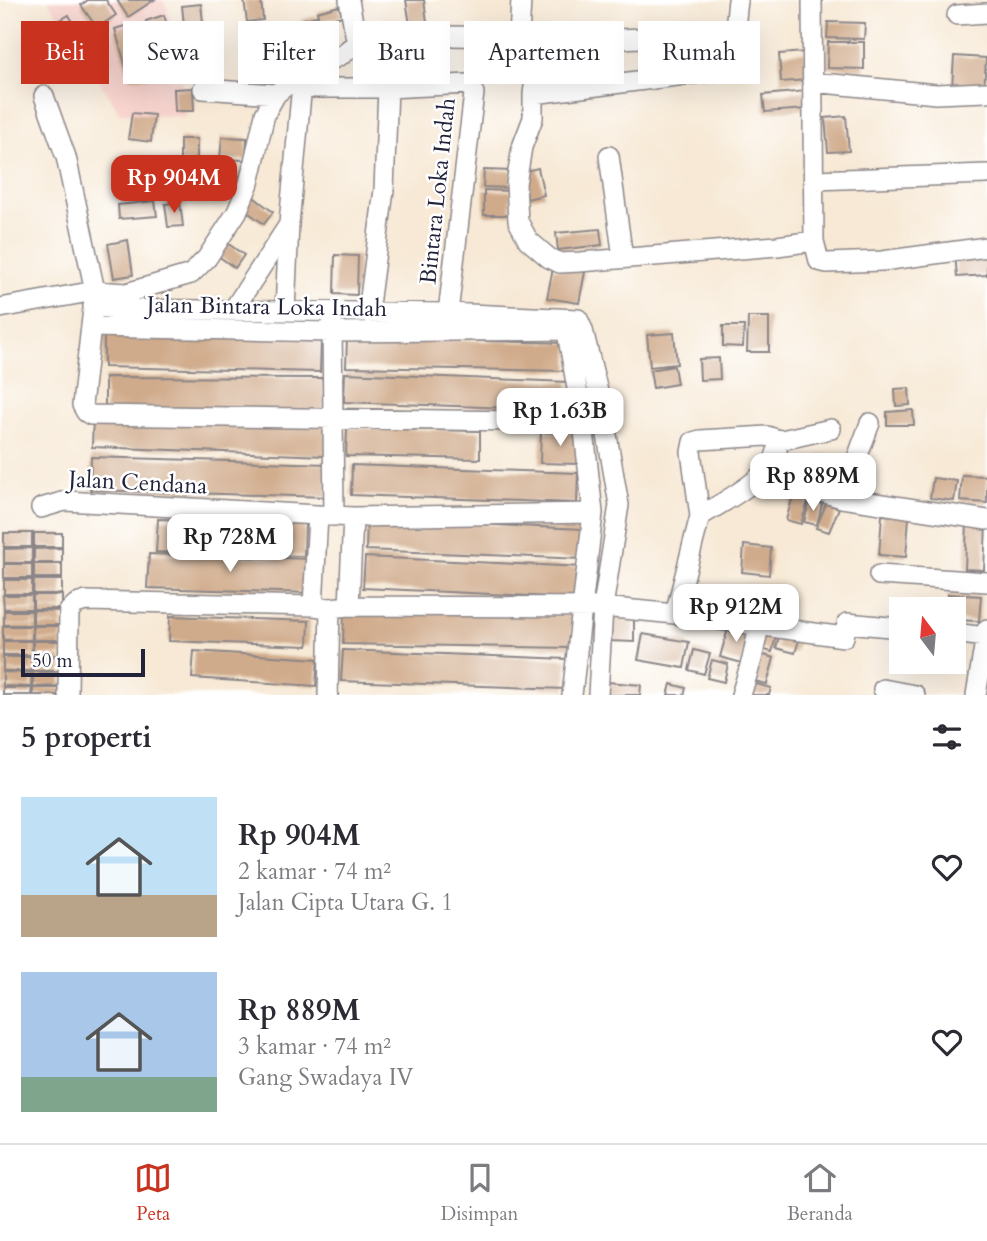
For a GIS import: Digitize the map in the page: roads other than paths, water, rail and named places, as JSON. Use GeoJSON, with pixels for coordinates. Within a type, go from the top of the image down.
{"type":"FeatureCollection","features":[{"type":"Feature","properties":{"kind":"street"},"geometry":{"type":"LineString","coordinates":[[349,0],[353,22]]}},
{"type":"Feature","properties":{"kind":"street"},"geometry":{"type":"LineString","coordinates":[[520,21],[521,0]]}},
{"type":"Feature","properties":{"kind":"street"},"geometry":{"type":"LineString","coordinates":[[624,40],[727,33],[735,28],[738,0]]}},
{"type":"Feature","properties":{"kind":"street"},"geometry":{"type":"LineString","coordinates":[[812,0],[814,241],[819,261],[827,264],[882,261],[987,247]]}},
{"type":"Feature","properties":{"kind":"street"},"geometry":{"type":"LineString","coordinates":[[957,15],[987,13]]}},
{"type":"Feature","properties":{"kind":"street"},"geometry":{"type":"LineString","coordinates":[[0,308],[127,293],[191,274],[202,264],[237,212],[249,183],[265,114],[276,94],[297,77],[353,47]]}},
{"type":"Feature","properties":{"kind":"street"},"geometry":{"type":"LineString","coordinates":[[533,94],[638,81]]}},
{"type":"Feature","properties":{"kind":"street"},"geometry":{"type":"LineString","coordinates":[[812,82],[936,94],[987,92]]}},
{"type":"Feature","properties":{"kind":"street","name":"Bintara Loka Indah"},"geometry":{"type":"LineString","coordinates":[[285,311],[289,224],[301,95],[304,90],[468,84],[474,93],[449,313]]}},
{"type":"Feature","properties":{"kind":"street"},"geometry":{"type":"LineString","coordinates":[[534,84],[533,118],[522,147],[516,184],[521,230],[542,253],[560,263],[758,248],[814,241]]}},
{"type":"Feature","properties":{"kind":"street"},"geometry":{"type":"LineString","coordinates":[[368,313],[384,190],[388,88]]}},
{"type":"Feature","properties":{"kind":"street"},"geometry":{"type":"LineString","coordinates":[[203,89],[276,94]]}},
{"type":"Feature","properties":{"kind":"street"},"geometry":{"type":"LineString","coordinates":[[44,96],[66,157],[94,298],[82,405],[86,412],[91,415],[333,420],[583,422]]}},
{"type":"Feature","properties":{"kind":"street"},"geometry":{"type":"LineString","coordinates":[[609,156],[623,258]]}},
{"type":"Feature","properties":{"kind":"street"},"geometry":{"type":"LineString","coordinates":[[814,180],[987,174]]}},
{"type":"Feature","properties":{"kind":"street"},"geometry":{"type":"LineString","coordinates":[[233,310],[289,224]]}},
{"type":"Feature","properties":{"kind":"street","name":"Jalan Bintara Loka Indah"},"geometry":{"type":"LineString","coordinates":[[94,298],[233,310],[449,313],[572,326]]}},
{"type":"Feature","properties":{"kind":"street"},"geometry":{"type":"LineString","coordinates":[[328,695],[335,516],[332,312]]}},
{"type":"Feature","properties":{"kind":"street"},"geometry":{"type":"LineString","coordinates":[[572,326],[593,513],[572,695]]}},
{"type":"Feature","properties":{"kind":"street"},"geometry":{"type":"LineString","coordinates":[[572,326],[603,412],[619,505],[603,607],[598,695]]}},
{"type":"Feature","properties":{"kind":"street","name":"Jalan Bintara Loka Indah"},"geometry":{"type":"LineString","coordinates":[[91,327],[332,332],[572,326]]}},
{"type":"Feature","properties":{"kind":"street"},"geometry":{"type":"LineString","coordinates":[[842,498],[870,423]]}},
{"type":"Feature","properties":{"kind":"street"},"geometry":{"type":"LineString","coordinates":[[777,441],[831,429]]}},
{"type":"Feature","properties":{"kind":"street"},"geometry":{"type":"LineString","coordinates":[[674,614],[699,516],[691,453],[693,442],[773,437],[777,441],[777,453],[764,472],[737,495],[699,516]]}},
{"type":"Feature","properties":{"kind":"street"},"geometry":{"type":"LineString","coordinates":[[808,488],[842,498],[987,520]]}},
{"type":"Feature","properties":{"kind":"street","name":"Jalan Cendana"},"geometry":{"type":"LineString","coordinates":[[41,508],[65,501],[335,516],[593,513]]}},
{"type":"Feature","properties":{"kind":"street"},"geometry":{"type":"LineString","coordinates":[[331,607],[335,516]]}},
{"type":"Feature","properties":{"kind":"street"},"geometry":{"type":"LineString","coordinates":[[879,575],[987,583]]}},
{"type":"Feature","properties":{"kind":"street"},"geometry":{"type":"LineString","coordinates":[[68,695],[67,621],[69,611],[76,604],[86,601],[331,607],[603,607],[674,614],[844,638],[847,623],[889,627]]}},
{"type":"Feature","properties":{"kind":"street"},"geometry":{"type":"LineString","coordinates":[[741,695],[759,626]]}},
{"type":"Feature","properties":{"kind":"street"},"geometry":{"type":"LineString","coordinates":[[966,634],[986,633],[976,695]]}},
{"type":"Feature","properties":{"kind":"street"},"geometry":{"type":"LineString","coordinates":[[883,690],[915,695]]}}]}
